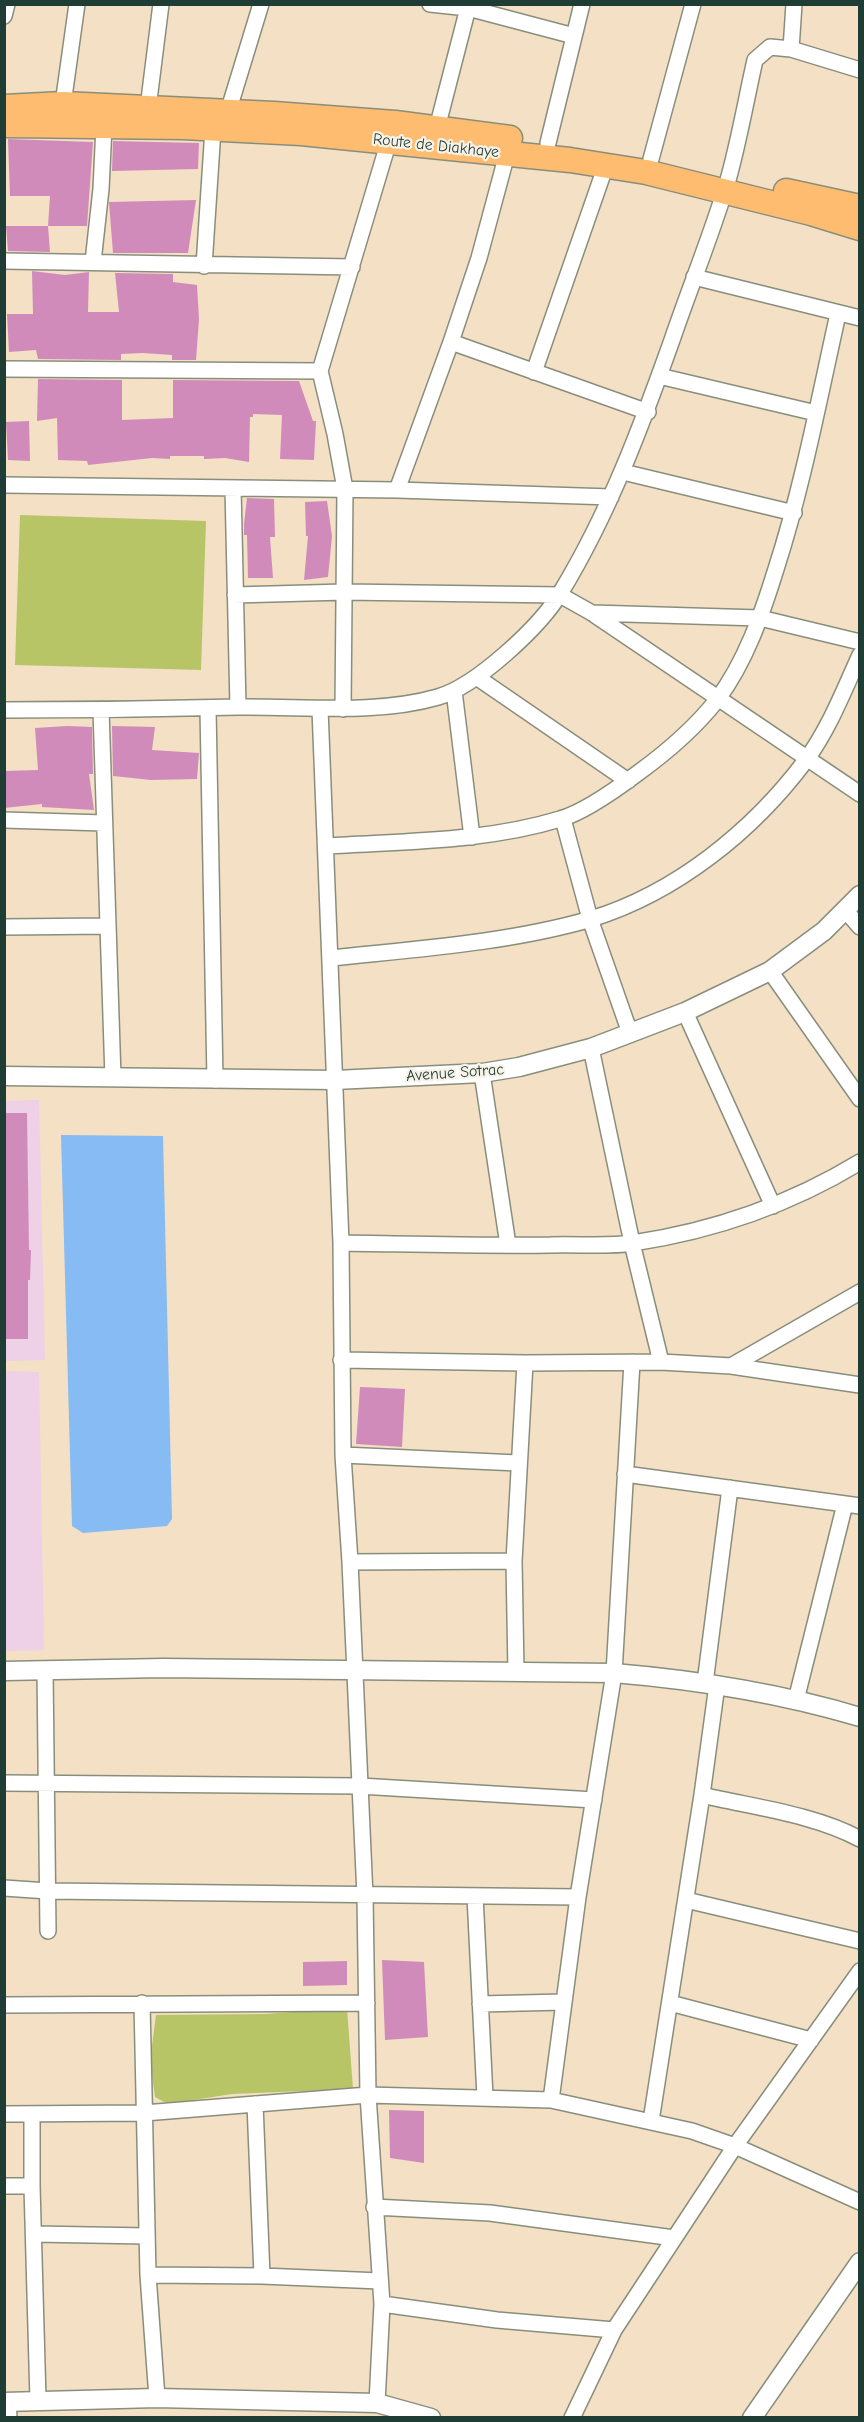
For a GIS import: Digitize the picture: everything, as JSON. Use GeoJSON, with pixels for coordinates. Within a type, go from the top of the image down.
{"type":"FeatureCollection","features":[{"type":"Feature","properties":{"kind":"main road","name":"Route de Diakhaye"},"geometry":{"type":"LineString","coordinates":[[4,107],[63,104],[148,108],[220,120],[392,132],[507,154],[606,165],[860,207]]}},
{"type":"Feature","properties":{"kind":"main road","name":"Route de Diakhaye"},"geometry":{"type":"LineString","coordinates":[[4,125],[104,126],[220,120]]}},
{"type":"Feature","properties":{"kind":"main road","name":"Route de Diakhaye"},"geometry":{"type":"LineString","coordinates":[[392,132],[437,128],[612,151],[651,159],[860,228]]}},
{"type":"Feature","properties":{"kind":"street"},"geometry":{"type":"LineString","coordinates":[[4,16],[7,4]]}},
{"type":"Feature","properties":{"kind":"street"},"geometry":{"type":"LineString","coordinates":[[63,104],[77,4]]}},
{"type":"Feature","properties":{"kind":"street"},"geometry":{"type":"LineString","coordinates":[[148,108],[161,4]]}},
{"type":"Feature","properties":{"kind":"street"},"geometry":{"type":"LineString","coordinates":[[204,266],[220,120],[261,4]]}},
{"type":"Feature","properties":{"kind":"street"},"geometry":{"type":"LineString","coordinates":[[430,4],[469,6],[573,36]]}},
{"type":"Feature","properties":{"kind":"street"},"geometry":{"type":"LineString","coordinates":[[548,143],[582,4]]}},
{"type":"Feature","properties":{"kind":"street"},"geometry":{"type":"LineString","coordinates":[[651,159],[693,4]]}},
{"type":"Feature","properties":{"kind":"street"},"geometry":{"type":"LineString","coordinates":[[791,50],[794,4]]}},
{"type":"Feature","properties":{"kind":"street"},"geometry":{"type":"LineString","coordinates":[[437,128],[469,6]]}},
{"type":"Feature","properties":{"kind":"street"},"geometry":{"type":"LineString","coordinates":[[4,710],[238,707],[344,709],[411,703],[454,692],[478,678],[529,630],[560,595],[623,472],[648,412],[726,185],[755,60],[770,47],[791,50],[860,70]]}},
{"type":"Feature","properties":{"kind":"street"},"geometry":{"type":"LineString","coordinates":[[93,262],[101,189],[104,126]]}},
{"type":"Feature","properties":{"kind":"street"},"geometry":{"type":"LineString","coordinates":[[344,709],[345,489],[320,370],[392,132]]}},
{"type":"Feature","properties":{"kind":"street"},"geometry":{"type":"LineString","coordinates":[[397,490],[479,258],[507,154]]}},
{"type":"Feature","properties":{"kind":"street"},"geometry":{"type":"LineString","coordinates":[[534,372],[606,165]]}},
{"type":"Feature","properties":{"kind":"street"},"geometry":{"type":"LineString","coordinates":[[4,261],[352,267]]}},
{"type":"Feature","properties":{"kind":"street"},"geometry":{"type":"LineString","coordinates":[[694,278],[860,318]]}},
{"type":"Feature","properties":{"kind":"street"},"geometry":{"type":"LineString","coordinates":[[327,846],[472,837],[563,819],[628,781],[678,743],[717,699],[735,671],[760,618],[794,513],[838,314]]}},
{"type":"Feature","properties":{"kind":"street"},"geometry":{"type":"LineString","coordinates":[[451,342],[648,412]]}},
{"type":"Feature","properties":{"kind":"street"},"geometry":{"type":"LineString","coordinates":[[4,369],[320,370]]}},
{"type":"Feature","properties":{"kind":"street"},"geometry":{"type":"LineString","coordinates":[[659,376],[816,413]]}},
{"type":"Feature","properties":{"kind":"street"},"geometry":{"type":"LineString","coordinates":[[623,472],[794,513]]}},
{"type":"Feature","properties":{"kind":"street"},"geometry":{"type":"LineString","coordinates":[[4,485],[397,490],[611,497]]}},
{"type":"Feature","properties":{"kind":"street"},"geometry":{"type":"LineString","coordinates":[[233,488],[238,707]]}},
{"type":"Feature","properties":{"kind":"street"},"geometry":{"type":"LineString","coordinates":[[235,595],[344,592],[560,595],[592,612],[860,794]]}},
{"type":"Feature","properties":{"kind":"street"},"geometry":{"type":"LineString","coordinates":[[592,612],[760,618],[860,642]]}},
{"type":"Feature","properties":{"kind":"street"},"geometry":{"type":"LineString","coordinates":[[331,958],[462,944],[590,919],[652,893],[704,862],[734,838],[807,760],[824,731],[860,655]]}},
{"type":"Feature","properties":{"kind":"street"},"geometry":{"type":"LineString","coordinates":[[478,678],[628,781]]}},
{"type":"Feature","properties":{"kind":"street"},"geometry":{"type":"LineString","coordinates":[[454,692],[472,837]]}},
{"type":"Feature","properties":{"kind":"street"},"geometry":{"type":"LineString","coordinates":[[208,709],[215,1080]]}},
{"type":"Feature","properties":{"kind":"street"},"geometry":{"type":"LineString","coordinates":[[320,709],[341,1243],[343,1455],[365,1896],[368,2095],[382,2304],[377,2403]]}},
{"type":"Feature","properties":{"kind":"street"},"geometry":{"type":"LineString","coordinates":[[101,710],[113,1078]]}},
{"type":"Feature","properties":{"kind":"street"},"geometry":{"type":"LineString","coordinates":[[563,819],[590,919],[630,1033]]}},
{"type":"Feature","properties":{"kind":"street"},"geometry":{"type":"LineString","coordinates":[[4,820],[104,823]]}},
{"type":"Feature","properties":{"kind":"street","name":"Avenue Sotrac"},"geometry":{"type":"LineString","coordinates":[[4,1076],[335,1080],[482,1073],[519,1067],[591,1048],[686,1012],[770,971],[824,931],[860,895]]}},
{"type":"Feature","properties":{"kind":"street"},"geometry":{"type":"LineString","coordinates":[[846,911],[860,927]]}},
{"type":"Feature","properties":{"kind":"street"},"geometry":{"type":"LineString","coordinates":[[4,927],[108,926]]}},
{"type":"Feature","properties":{"kind":"street"},"geometry":{"type":"LineString","coordinates":[[770,971],[860,1099]]}},
{"type":"Feature","properties":{"kind":"street"},"geometry":{"type":"LineString","coordinates":[[686,1012],[773,1206]]}},
{"type":"Feature","properties":{"kind":"street"},"geometry":{"type":"LineString","coordinates":[[591,1048],[632,1243],[661,1362]]}},
{"type":"Feature","properties":{"kind":"street"},"geometry":{"type":"LineString","coordinates":[[482,1073],[508,1245]]}},
{"type":"Feature","properties":{"kind":"street"},"geometry":{"type":"LineString","coordinates":[[341,1243],[508,1245],[632,1243],[725,1223],[773,1206],[837,1176],[860,1162]]}},
{"type":"Feature","properties":{"kind":"street"},"geometry":{"type":"LineString","coordinates":[[731,1366],[860,1292]]}},
{"type":"Feature","properties":{"kind":"street"},"geometry":{"type":"LineString","coordinates":[[341,1360],[525,1363],[661,1362],[731,1366],[860,1385]]}},
{"type":"Feature","properties":{"kind":"street"},"geometry":{"type":"LineString","coordinates":[[551,2100],[578,1897],[614,1673],[632,1362]]}},
{"type":"Feature","properties":{"kind":"street"},"geometry":{"type":"LineString","coordinates":[[516,1672],[514,1561],[525,1363]]}},
{"type":"Feature","properties":{"kind":"street"},"geometry":{"type":"LineString","coordinates":[[343,1455],[518,1463]]}},
{"type":"Feature","properties":{"kind":"street"},"geometry":{"type":"LineString","coordinates":[[625,1474],[852,1505],[796,1700]]}},
{"type":"Feature","properties":{"kind":"street"},"geometry":{"type":"LineString","coordinates":[[651,2121],[702,1795],[730,1488]]}},
{"type":"Feature","properties":{"kind":"street"},"geometry":{"type":"LineString","coordinates":[[350,1562],[514,1561]]}},
{"type":"Feature","properties":{"kind":"street"},"geometry":{"type":"LineString","coordinates":[[4,1671],[163,1668],[614,1673],[711,1684],[796,1700],[860,1717]]}},
{"type":"Feature","properties":{"kind":"street"},"geometry":{"type":"LineString","coordinates":[[45,1670],[48,1931]]}},
{"type":"Feature","properties":{"kind":"street"},"geometry":{"type":"LineString","coordinates":[[4,1783],[360,1786],[594,1800]]}},
{"type":"Feature","properties":{"kind":"street"},"geometry":{"type":"LineString","coordinates":[[702,1795],[806,1819],[844,1830],[860,1839]]}},
{"type":"Feature","properties":{"kind":"street"},"geometry":{"type":"LineString","coordinates":[[4,1888],[48,1891],[365,1896],[578,1897]]}},
{"type":"Feature","properties":{"kind":"street"},"geometry":{"type":"LineString","coordinates":[[475,1896],[485,2097]]}},
{"type":"Feature","properties":{"kind":"street"},"geometry":{"type":"LineString","coordinates":[[686,1900],[860,1941]]}},
{"type":"Feature","properties":{"kind":"street"},"geometry":{"type":"LineString","coordinates":[[572,2418],[614,2330],[735,2146],[860,1971]]}},
{"type":"Feature","properties":{"kind":"street"},"geometry":{"type":"LineString","coordinates":[[480,2004],[564,2002]]}},
{"type":"Feature","properties":{"kind":"street"},"geometry":{"type":"LineString","coordinates":[[142,2003],[148,2275],[157,2398]]}},
{"type":"Feature","properties":{"kind":"street"},"geometry":{"type":"LineString","coordinates":[[4,2005],[367,2003]]}},
{"type":"Feature","properties":{"kind":"street"},"geometry":{"type":"LineString","coordinates":[[670,2003],[811,2040]]}},
{"type":"Feature","properties":{"kind":"street"},"geometry":{"type":"LineString","coordinates":[[4,2114],[144,2113],[368,2095],[551,2100],[692,2131],[735,2146],[860,2202]]}},
{"type":"Feature","properties":{"kind":"street"},"geometry":{"type":"LineString","coordinates":[[255,2104],[262,2276]]}},
{"type":"Feature","properties":{"kind":"street"},"geometry":{"type":"LineString","coordinates":[[32,2114],[38,2400]]}},
{"type":"Feature","properties":{"kind":"street"},"geometry":{"type":"LineString","coordinates":[[4,2186],[32,2186]]}},
{"type":"Feature","properties":{"kind":"street"},"geometry":{"type":"LineString","coordinates":[[374,2207],[490,2213],[674,2238]]}},
{"type":"Feature","properties":{"kind":"street"},"geometry":{"type":"LineString","coordinates":[[34,2234],[147,2236]]}},
{"type":"Feature","properties":{"kind":"street"},"geometry":{"type":"LineString","coordinates":[[752,2418],[860,2262]]}},
{"type":"Feature","properties":{"kind":"street"},"geometry":{"type":"LineString","coordinates":[[148,2275],[262,2276],[380,2281]]}},
{"type":"Feature","properties":{"kind":"street"},"geometry":{"type":"LineString","coordinates":[[382,2304],[497,2320],[614,2330]]}},
{"type":"Feature","properties":{"kind":"street"},"geometry":{"type":"LineString","coordinates":[[7,2407],[38,2400],[157,2398],[377,2403],[431,2418]]}},
{"type":"Feature","properties":{"kind":"shaded area"},"geometry":{"type":"Polygon","coordinates":[[[39,1100],[45,1360],[5,1361],[4,1101],[39,1100]]]}},
{"type":"Feature","properties":{"kind":"shaded area"},"geometry":{"type":"Polygon","coordinates":[[[5,1371],[39,1372],[44,1650],[5,1651],[5,1371]]]}},
{"type":"Feature","properties":{"kind":"green space"},"geometry":{"type":"Polygon","coordinates":[[[20,515],[206,521],[201,670],[15,665],[20,515]]]}},
{"type":"Feature","properties":{"kind":"green space"},"geometry":{"type":"Polygon","coordinates":[[[347,2008],[353,2089],[232,2094],[168,2104],[155,2097],[150,2061],[156,2015],[265,2014],[347,2008]]]}},
{"type":"Feature","properties":{"kind":"water"},"geometry":{"type":"Polygon","coordinates":[[[61,1135],[163,1136],[172,1519],[167,1526],[83,1533],[72,1526],[61,1135]]]}},
{"type":"Feature","properties":{"kind":"building"},"geometry":{"type":"Polygon","coordinates":[[[8,139],[93,142],[87,226],[48,226],[50,196],[10,196],[8,139]]]}},
{"type":"Feature","properties":{"kind":"building"},"geometry":{"type":"Polygon","coordinates":[[[113,141],[199,143],[198,169],[112,171],[113,141]]]}},
{"type":"Feature","properties":{"kind":"building"},"geometry":{"type":"Polygon","coordinates":[[[196,200],[188,253],[113,253],[109,202],[196,200]]]}},
{"type":"Feature","properties":{"kind":"building"},"geometry":{"type":"Polygon","coordinates":[[[6,226],[48,226],[50,252],[8,251],[6,226]]]}},
{"type":"Feature","properties":{"kind":"building"},"geometry":{"type":"Polygon","coordinates":[[[32,271],[65,275],[89,272],[88,312],[119,312],[115,273],[173,274],[173,282],[197,285],[199,319],[196,360],[172,360],[172,355],[143,353],[121,354],[121,360],[38,359],[36,350],[9,352],[7,314],[33,314],[32,271]]]}},
{"type":"Feature","properties":{"kind":"building"},"geometry":{"type":"Polygon","coordinates":[[[38,379],[122,380],[122,420],[173,418],[173,380],[299,381],[313,421],[316,421],[314,460],[280,459],[282,415],[253,414],[253,417],[250,417],[249,462],[225,458],[204,459],[204,456],[170,456],[170,459],[152,458],[88,465],[87,461],[58,460],[57,418],[37,421],[38,379]]]}},
{"type":"Feature","properties":{"kind":"building"},"geometry":{"type":"Polygon","coordinates":[[[29,421],[30,461],[8,460],[6,422],[29,421]]]}},
{"type":"Feature","properties":{"kind":"building"},"geometry":{"type":"Polygon","coordinates":[[[247,498],[274,499],[275,537],[270,537],[273,578],[248,578],[247,535],[244,535],[247,498]]]}},
{"type":"Feature","properties":{"kind":"building"},"geometry":{"type":"Polygon","coordinates":[[[327,501],[332,536],[328,577],[304,580],[308,536],[306,536],[305,502],[327,501]]]}},
{"type":"Feature","properties":{"kind":"building"},"geometry":{"type":"Polygon","coordinates":[[[112,726],[155,727],[152,750],[199,753],[197,779],[151,780],[113,776],[112,726]]]}},
{"type":"Feature","properties":{"kind":"building"},"geometry":{"type":"Polygon","coordinates":[[[92,727],[93,774],[89,774],[94,810],[42,807],[42,804],[4,808],[4,771],[38,770],[35,728],[92,727]]]}},
{"type":"Feature","properties":{"kind":"building"},"geometry":{"type":"Polygon","coordinates":[[[6,1113],[27,1113],[29,1250],[31,1250],[30,1280],[28,1280],[28,1339],[4,1339],[6,1113]]]}},
{"type":"Feature","properties":{"kind":"building"},"geometry":{"type":"Polygon","coordinates":[[[360,1387],[405,1389],[402,1447],[356,1444],[360,1387]]]}},
{"type":"Feature","properties":{"kind":"building"},"geometry":{"type":"Polygon","coordinates":[[[382,1960],[424,1962],[428,2037],[385,2040],[382,1960]]]}},
{"type":"Feature","properties":{"kind":"building"},"geometry":{"type":"Polygon","coordinates":[[[347,1961],[347,1985],[303,1986],[303,1962],[347,1961]]]}},
{"type":"Feature","properties":{"kind":"building"},"geometry":{"type":"Polygon","coordinates":[[[389,2110],[424,2111],[424,2163],[390,2158],[389,2110]]]}}]}
